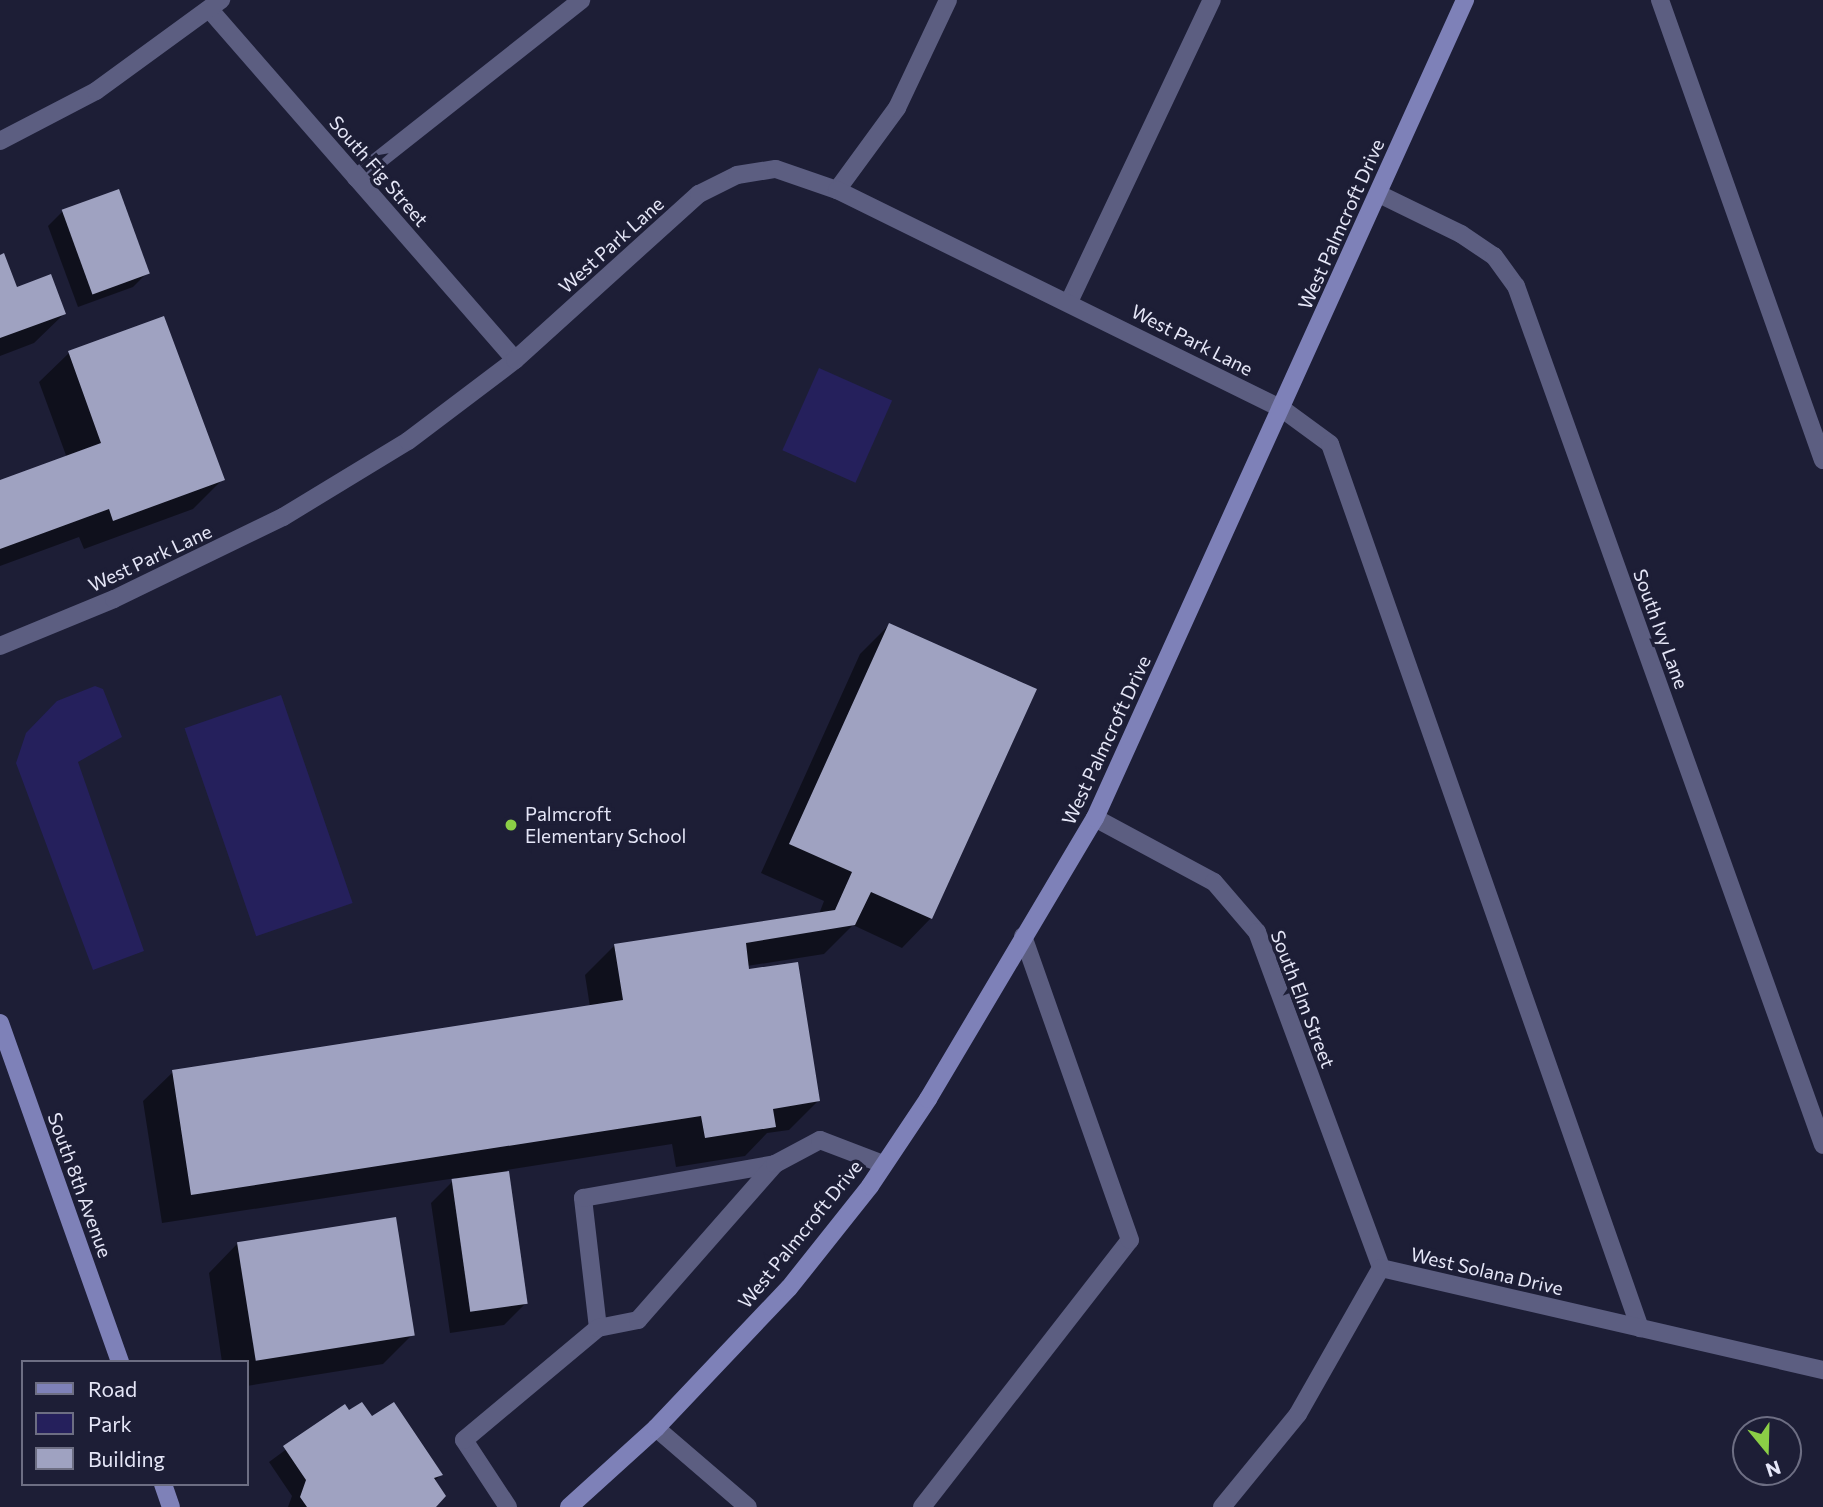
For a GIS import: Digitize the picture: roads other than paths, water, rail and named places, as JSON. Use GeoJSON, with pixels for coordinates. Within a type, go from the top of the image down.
{"type":"FeatureCollection","features":[{"type":"Feature","properties":{"kind":"street"},"geometry":{"type":"LineString","coordinates":[[356,178],[581,0]]}},
{"type":"Feature","properties":{"kind":"street"},"geometry":{"type":"LineString","coordinates":[[837,190],[897,108],[948,0]]}},
{"type":"Feature","properties":{"kind":"street"},"geometry":{"type":"LineString","coordinates":[[1069,302],[1212,0]]}},
{"type":"Feature","properties":{"kind":"street","name":"West Palmcroft Drive"},"geometry":{"type":"LineString","coordinates":[[569,1507],[656,1428],[789,1289],[928,1099],[1095,818],[1465,0]]}},
{"type":"Feature","properties":{"kind":"street"},"geometry":{"type":"LineString","coordinates":[[1660,0],[1823,460]]}},
{"type":"Feature","properties":{"kind":"street"},"geometry":{"type":"LineString","coordinates":[[0,141],[96,91],[216,5]]}},
{"type":"Feature","properties":{"kind":"street","name":"South Fig Street"},"geometry":{"type":"LineString","coordinates":[[216,5],[356,178],[515,360]]}},
{"type":"Feature","properties":{"kind":"street","name":"West Park Lane"},"geometry":{"type":"LineString","coordinates":[[0,646],[114,599],[283,517],[408,441],[515,360],[699,194],[737,175],[776,169],[837,190],[1281,408],[1330,444],[1640,1328]]}},
{"type":"Feature","properties":{"kind":"street","name":"South Ivy Lane"},"geometry":{"type":"LineString","coordinates":[[1379,194],[1494,256],[1516,286],[1823,1145]]}},
{"type":"Feature","properties":{"kind":"street","name":"South Elm Street"},"geometry":{"type":"LineString","coordinates":[[1095,818],[1214,882],[1257,932],[1381,1268]]}},
{"type":"Feature","properties":{"kind":"street"},"geometry":{"type":"LineString","coordinates":[[922,1507],[1130,1240],[1023,936]]}},
{"type":"Feature","properties":{"kind":"street","name":"South 8th Avenue"},"geometry":{"type":"LineString","coordinates":[[0,1023],[119,1360]]}},
{"type":"Feature","properties":{"kind":"street"},"geometry":{"type":"LineString","coordinates":[[598,1328],[583,1198],[775,1164],[820,1140],[883,1164]]}},
{"type":"Feature","properties":{"kind":"street"},"geometry":{"type":"LineString","coordinates":[[508,1507],[464,1440],[598,1328],[638,1320],[775,1164]]}},
{"type":"Feature","properties":{"kind":"street","name":"West Solana Drive"},"geometry":{"type":"LineString","coordinates":[[1222,1507],[1298,1414],[1381,1268],[1823,1370]]}},
{"type":"Feature","properties":{"kind":"street"},"geometry":{"type":"LineString","coordinates":[[656,1428],[748,1507]]}},
{"type":"Feature","properties":{"kind":"street"},"geometry":{"type":"LineString","coordinates":[[164,1486],[172,1507]]}},
{"type":"Feature","properties":{"kind":"place","name":"Palmcroft Elementary School"},"geometry":{"type":"Point","coordinates":[511,825]}}]}
